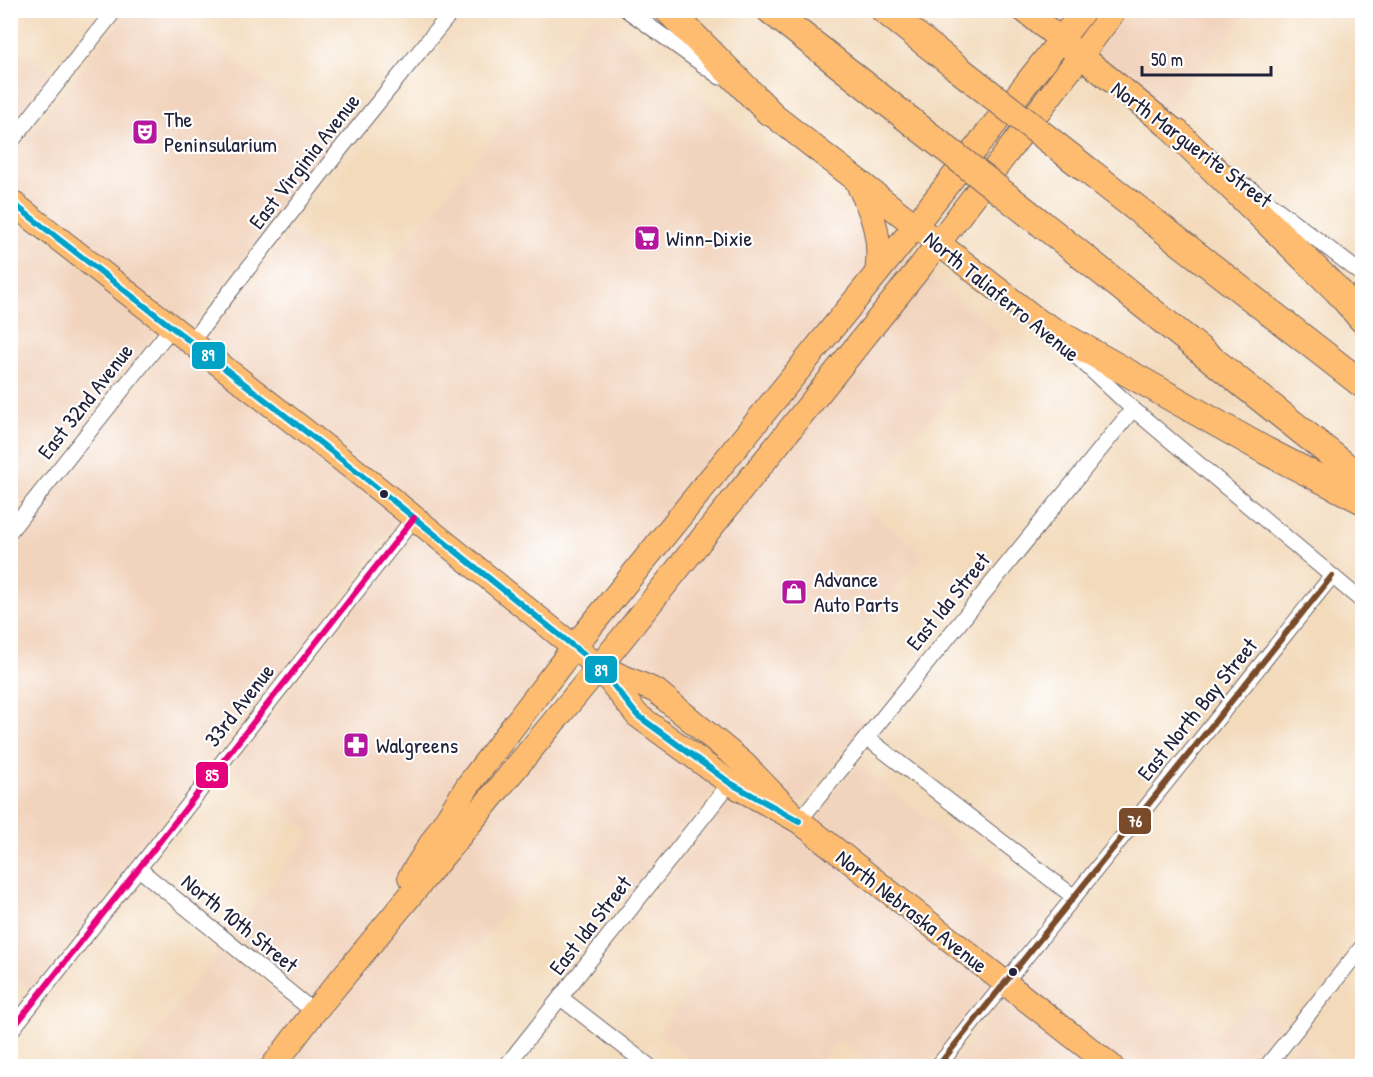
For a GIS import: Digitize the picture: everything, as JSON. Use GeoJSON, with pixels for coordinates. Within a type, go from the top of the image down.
{"type":"FeatureCollection","features":[{"type":"Feature","properties":{"kind":"highway"},"geometry":{"type":"LineString","coordinates":[[770,10],[1362,479]]}},
{"type":"Feature","properties":{"kind":"highway"},"geometry":{"type":"LineString","coordinates":[[884,10],[1362,384]]}},
{"type":"Feature","properties":{"kind":"highway"},"geometry":{"type":"LineString","coordinates":[[659,19],[769,112]]}},
{"type":"Feature","properties":{"kind":"highway"},"geometry":{"type":"LineString","coordinates":[[1177,133],[1338,291],[1362,319]]}},
{"type":"Feature","properties":{"kind":"highway"},"geometry":{"type":"LineString","coordinates":[[1045,326],[1266,451],[1362,500]]}},
{"type":"Feature","properties":{"kind":"main road","name":"North Marguerite Street"},"geometry":{"type":"LineString","coordinates":[[1024,10],[1079,57],[1177,133]]}},
{"type":"Feature","properties":{"kind":"main road"},"geometry":{"type":"LineString","coordinates":[[353,966],[469,784],[574,647],[877,273],[1084,10]]}},
{"type":"Feature","properties":{"kind":"main road"},"geometry":{"type":"LineString","coordinates":[[273,1066],[314,1012],[599,666],[939,244],[1115,10]]}},
{"type":"Feature","properties":{"kind":"main road","name":"North Taliaferro Avenue"},"geometry":{"type":"LineString","coordinates":[[769,112],[1045,326]]}},
{"type":"Feature","properties":{"kind":"main road"},"geometry":{"type":"LineString","coordinates":[[856,181],[877,230],[879,245],[877,273]]}},
{"type":"Feature","properties":{"kind":"main road","name":"North Nebraska Avenue"},"geometry":{"type":"LineString","coordinates":[[10,201],[599,666],[656,691],[744,764],[798,821],[1111,1066]]}},
{"type":"Feature","properties":{"kind":"main road","name":"North Nebraska Avenue"},"geometry":{"type":"LineString","coordinates":[[599,666],[637,714],[730,783],[798,821]]}},
{"type":"Feature","properties":{"kind":"street"},"geometry":{"type":"LineString","coordinates":[[10,143],[115,10]]}},
{"type":"Feature","properties":{"kind":"street","name":"East Virginia Avenue"},"geometry":{"type":"LineString","coordinates":[[191,342],[342,147],[453,10]]}},
{"type":"Feature","properties":{"kind":"street"},"geometry":{"type":"LineString","coordinates":[[627,10],[659,19]]}},
{"type":"Feature","properties":{"kind":"street","name":"North Marguerite Street"},"geometry":{"type":"LineString","coordinates":[[1177,133],[1362,274]]}},
{"type":"Feature","properties":{"kind":"street","name":"North Taliaferro Avenue"},"geometry":{"type":"LineString","coordinates":[[1045,326],[1133,409],[1362,601]]}},
{"type":"Feature","properties":{"kind":"street","name":"East 32nd Avenue"},"geometry":{"type":"LineString","coordinates":[[10,531],[172,327]]}},
{"type":"Feature","properties":{"kind":"street","name":"East Ida Street"},"geometry":{"type":"LineString","coordinates":[[798,821],[1133,409]]}},
{"type":"Feature","properties":{"kind":"street","name":"33rd Avenue"},"geometry":{"type":"LineString","coordinates":[[10,1032],[414,518]]}},
{"type":"Feature","properties":{"kind":"street","name":"East North Bay Street"},"geometry":{"type":"LineString","coordinates":[[938,1066],[1332,576]]}},
{"type":"Feature","properties":{"kind":"street"},"geometry":{"type":"LineString","coordinates":[[867,738],[1074,897]]}},
{"type":"Feature","properties":{"kind":"street","name":"East Ida Street"},"geometry":{"type":"LineString","coordinates":[[506,1066],[730,783]]}},
{"type":"Feature","properties":{"kind":"street","name":"North 10th Street"},"geometry":{"type":"LineString","coordinates":[[139,869],[314,1012]]}},
{"type":"Feature","properties":{"kind":"street"},"geometry":{"type":"LineString","coordinates":[[1267,1066],[1362,946]]}},
{"type":"Feature","properties":{"kind":"street"},"geometry":{"type":"LineString","coordinates":[[561,998],[649,1066]]}},
{"type":"Feature","properties":{"kind":"shaded area"},"geometry":{"type":"Polygon","coordinates":[[[128,11],[168,11],[338,137],[273,217],[189,329],[11,190],[10,159],[128,11]]]}},
{"type":"Feature","properties":{"kind":"shaded area"},"geometry":{"type":"Polygon","coordinates":[[[1127,11],[1249,11],[1165,111],[1093,55],[1127,11]]]}},
{"type":"Feature","properties":{"kind":"shaded area"},"geometry":{"type":"Polygon","coordinates":[[[594,15],[867,228],[868,269],[572,634],[205,341],[291,230],[371,287],[594,15]]]}},
{"type":"Feature","properties":{"kind":"shaded area"},"geometry":{"type":"Polygon","coordinates":[[[11,43],[53,73],[11,127],[11,43]]]}},
{"type":"Feature","properties":{"kind":"shaded area"},"geometry":{"type":"Polygon","coordinates":[[[11,212],[159,328],[11,515],[11,212]]]}},
{"type":"Feature","properties":{"kind":"shaded area"},"geometry":{"type":"Polygon","coordinates":[[[903,257],[911,262],[597,653],[588,646],[881,284],[885,285],[886,278],[903,257]]]}},
{"type":"Feature","properties":{"kind":"shaded area"},"geometry":{"type":"Polygon","coordinates":[[[927,275],[1003,335],[857,502],[924,554],[824,684],[865,724],[797,807],[615,663],[927,275]]]}},
{"type":"Feature","properties":{"kind":"shaded area"},"geometry":{"type":"Polygon","coordinates":[[[175,340],[401,518],[215,756],[213,754],[30,992],[10,977],[10,547],[175,340]]]}},
{"type":"Feature","properties":{"kind":"shaded area"},"geometry":{"type":"Polygon","coordinates":[[[416,531],[561,648],[461,778],[345,960],[312,999],[233,934],[311,833],[231,768],[416,531]]]}},
{"type":"Feature","properties":{"kind":"shaded area"},"geometry":{"type":"Polygon","coordinates":[[[600,682],[716,785],[626,899],[557,849],[376,1066],[285,1066],[322,1018],[600,682]]]}},
{"type":"Feature","properties":{"kind":"shaded area"},"geometry":{"type":"Polygon","coordinates":[[[857,765],[1049,912],[1002,970],[812,821],[857,765]]]}},
{"type":"Feature","properties":{"kind":"shaded area"},"geometry":{"type":"Polygon","coordinates":[[[733,795],[793,828],[991,984],[926,1066],[878,1066],[840,1041],[815,1066],[696,1066],[660,1034],[708,959],[643,911],[733,795]]]}},
{"type":"Feature","properties":{"kind":"shaded area"},"geometry":{"type":"Polygon","coordinates":[[[1065,924],[1213,1036],[1254,1002],[1286,1029],[1256,1066],[1125,1066],[1018,982],[1065,924]]]}},
{"type":"Feature","properties":{"kind":"shaded area"},"geometry":{"type":"Polygon","coordinates":[[[222,948],[301,1013],[260,1066],[130,1066],[222,948]]]}},
{"type":"Feature","properties":{"kind":"shaded area"},"geometry":{"type":"Polygon","coordinates":[[[1007,996],[1096,1066],[951,1066],[1007,996]]]}},
{"type":"Feature","properties":{"kind":"shaded area"},"geometry":{"type":"Polygon","coordinates":[[[1301,1042],[1331,1066],[1282,1066],[1301,1042]]]}},
{"type":"Feature","properties":{"kind":"transit line","name":"89"},"geometry":{"type":"LineString","coordinates":[[10,201],[355,470],[599,667],[637,715],[730,783],[799,821]]}},
{"type":"Feature","properties":{"kind":"transit line","name":"85"},"geometry":{"type":"LineString","coordinates":[[10,1032],[414,518]]}},
{"type":"Feature","properties":{"kind":"transit line","name":"76"},"geometry":{"type":"LineString","coordinates":[[938,1066],[1332,576]]}},
{"type":"Feature","properties":{"kind":"place","name":"The Peninsularium"},"geometry":{"type":"Point","coordinates":[145,132]}},
{"type":"Feature","properties":{"kind":"place","name":"Winn-Dixie"},"geometry":{"type":"Point","coordinates":[647,238]}},
{"type":"Feature","properties":{"kind":"place","name":"Advance Auto Parts"},"geometry":{"type":"Point","coordinates":[794,592]}},
{"type":"Feature","properties":{"kind":"place","name":"Walgreens"},"geometry":{"type":"Point","coordinates":[356,745]}}]}
